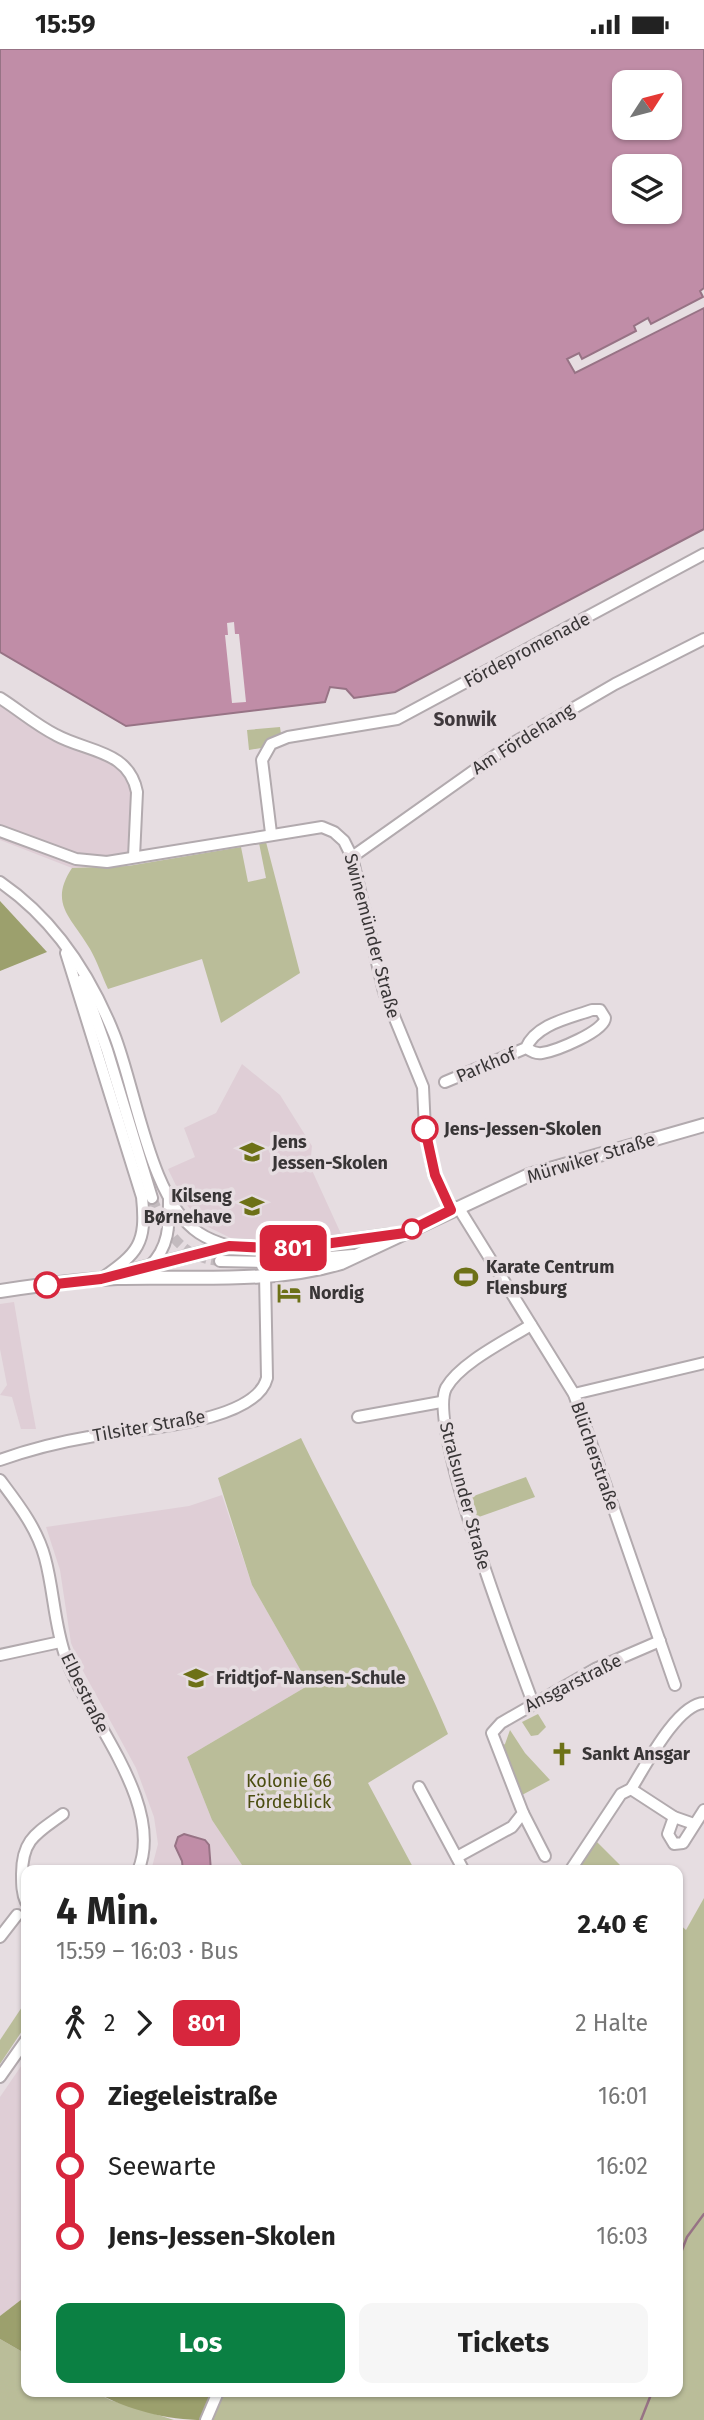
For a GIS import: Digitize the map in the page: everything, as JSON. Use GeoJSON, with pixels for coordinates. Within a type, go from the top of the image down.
{"type":"FeatureCollection","features":[{"type":"Feature","properties":{"kind":"main road","name":"Mürwiker Straße"},"geometry":{"type":"LineString","coordinates":[[0,1291],[101,1279],[265,1274],[322,1268],[358,1255],[555,1165],[704,1125]]}},
{"type":"Feature","properties":{"kind":"main road","name":"Mürwiker Straße"},"geometry":{"type":"LineString","coordinates":[[101,1279],[229,1246],[288,1249],[405,1233]]}},
{"type":"Feature","properties":{"kind":"street","name":"Fördepromenade"},"geometry":{"type":"LineString","coordinates":[[271,833],[262,760],[271,744],[292,736],[397,719],[704,554]]}},
{"type":"Feature","properties":{"kind":"street","name":"Am Fördehang"},"geometry":{"type":"LineString","coordinates":[[352,857],[510,745],[615,684],[704,639]]}},
{"type":"Feature","properties":{"kind":"street"},"geometry":{"type":"LineString","coordinates":[[0,698],[56,735],[112,757],[126,766],[137,792],[134,857]]}},
{"type":"Feature","properties":{"kind":"street","name":"Swinemünder Straße"},"geometry":{"type":"LineString","coordinates":[[0,831],[76,859],[107,862],[271,833],[321,827],[334,832],[344,841],[352,857],[384,992],[423,1087],[429,1153],[435,1175],[455,1209]]}},
{"type":"Feature","properties":{"kind":"street"},"geometry":{"type":"LineString","coordinates":[[0,882],[33,909],[83,970],[115,1036],[158,1174],[169,1198],[181,1217],[198,1233],[229,1246]]}},
{"type":"Feature","properties":{"kind":"street"},"geometry":{"type":"LineString","coordinates":[[63,944],[95,1011],[152,1198]]}},
{"type":"Feature","properties":{"kind":"street"},"geometry":{"type":"LineString","coordinates":[[63,944],[142,1197],[145,1223],[140,1245],[133,1256],[101,1279]]}},
{"type":"Feature","properties":{"kind":"street","name":"Parkhof"},"geometry":{"type":"LineString","coordinates":[[423,1087],[443,1082],[526,1048],[529,1040],[541,1030],[592,1010],[600,1010],[606,1018],[604,1026],[599,1030],[548,1051],[534,1053],[526,1048]]}},
{"type":"Feature","properties":{"kind":"street"},"geometry":{"type":"LineString","coordinates":[[117,1279],[145,1271],[166,1243],[169,1198]]}},
{"type":"Feature","properties":{"kind":"street","name":"Blücherstraße"},"geometry":{"type":"LineString","coordinates":[[455,1209],[574,1394],[675,1685]]}},
{"type":"Feature","properties":{"kind":"street"},"geometry":{"type":"LineString","coordinates":[[220,1261],[271,1262],[358,1255]]}},
{"type":"Feature","properties":{"kind":"street","name":"Tilsiter Straße"},"geometry":{"type":"LineString","coordinates":[[0,1460],[85,1438],[182,1423],[228,1410],[253,1398],[265,1386],[267,1378],[265,1274]]}},
{"type":"Feature","properties":{"kind":"street","name":"Stralsunder Straße"},"geometry":{"type":"LineString","coordinates":[[531,1325],[456,1375],[441,1402],[444,1425],[477,1546],[534,1703]]}},
{"type":"Feature","properties":{"kind":"street"},"geometry":{"type":"LineString","coordinates":[[574,1394],[704,1363]]}},
{"type":"Feature","properties":{"kind":"street"},"geometry":{"type":"LineString","coordinates":[[358,1417],[441,1402]]}},
{"type":"Feature","properties":{"kind":"street","name":"Elbestraße"},"geometry":{"type":"LineString","coordinates":[[0,1480],[37,1534],[49,1575],[60,1642],[67,1661],[137,1799],[143,1846],[139,1865]]}},
{"type":"Feature","properties":{"kind":"street","name":"Ansgarstraße"},"geometry":{"type":"LineString","coordinates":[[523,1813],[492,1733],[511,1715],[595,1669],[660,1641]]}},
{"type":"Feature","properties":{"kind":"street"},"geometry":{"type":"LineString","coordinates":[[0,1655],[60,1642]]}},
{"type":"Feature","properties":{"kind":"street"},"geometry":{"type":"LineString","coordinates":[[574,1865],[621,1794],[631,1789],[684,1712],[691,1706],[704,1703]]}},
{"type":"Feature","properties":{"kind":"street"},"geometry":{"type":"LineString","coordinates":[[419,1787],[461,1865]]}},
{"type":"Feature","properties":{"kind":"street"},"geometry":{"type":"LineString","coordinates":[[631,1789],[674,1817],[694,1825]]}},
{"type":"Feature","properties":{"kind":"street"},"geometry":{"type":"LineString","coordinates":[[674,1817],[668,1829],[674,1844],[683,1843],[704,1810]]}},
{"type":"Feature","properties":{"kind":"street"},"geometry":{"type":"LineString","coordinates":[[457,1857],[512,1827],[523,1813],[545,1856]]}},
{"type":"Feature","properties":{"kind":"street"},"geometry":{"type":"LineString","coordinates":[[23,1865],[25,1847],[39,1831],[63,1814]]}},
{"type":"Feature","properties":{"kind":"street"},"geometry":{"type":"LineString","coordinates":[[0,1937],[11,1927],[17,1915]]}},
{"type":"Feature","properties":{"kind":"street"},"geometry":{"type":"LineString","coordinates":[[0,2077],[21,2048]]}},
{"type":"Feature","properties":{"kind":"street"},"geometry":{"type":"LineString","coordinates":[[206,2420],[216,2397]]}},
{"type":"Feature","properties":{"kind":"shaded area"},"geometry":{"type":"Polygon","coordinates":[[[0,49],[704,49],[704,288],[700,291],[703,297],[651,324],[648,318],[634,326],[636,331],[582,359],[579,353],[567,359],[575,373],[704,308],[704,529],[395,692],[354,698],[346,689],[330,687],[325,702],[126,726],[0,652],[0,49]]]}},
{"type":"Feature","properties":{"kind":"shaded area"},"geometry":{"type":"Polygon","coordinates":[[[0,703],[28,719],[50,738],[120,767],[131,784],[128,866],[72,868],[0,840],[0,703]]]}},
{"type":"Feature","properties":{"kind":"shaded area","name":"Jens Jessen-Skolen"},"geometry":{"type":"Polygon","coordinates":[[[242,1064],[280,1095],[312,1146],[310,1166],[342,1236],[297,1244],[239,1242],[206,1226],[184,1202],[168,1169],[195,1157],[184,1128],[216,1113],[242,1064]]]}},
{"type":"Feature","properties":{"kind":"shaded area"},"geometry":{"type":"Polygon","coordinates":[[[14,1302],[36,1429],[21,1429],[12,1397],[0,1395],[7,1385],[0,1349],[0,1304],[14,1302]]]}},
{"type":"Feature","properties":{"kind":"shaded area","name":"Fridtjof-Nansen-Schule"},"geometry":{"type":"Polygon","coordinates":[[[222,1495],[252,1585],[309,1685],[187,1757],[212,1820],[242,1865],[153,1865],[158,1844],[154,1817],[136,1768],[83,1671],[71,1643],[60,1570],[46,1527],[189,1506],[222,1495]]]}},
{"type":"Feature","properties":{"kind":"shaded area"},"geometry":{"type":"Polygon","coordinates":[[[184,1834],[205,1840],[209,1845],[211,1865],[182,1865],[175,1846],[178,1837],[184,1834]]]}},
{"type":"Feature","properties":{"kind":"shaded area"},"geometry":{"type":"Polygon","coordinates":[[[21,2066],[21,2300],[0,2316],[0,2097],[21,2066]]]}},
{"type":"Feature","properties":{"kind":"green space"},"geometry":{"type":"Polygon","coordinates":[[[280,727],[281,734],[268,740],[261,748],[249,750],[247,730],[280,727]]]}},
{"type":"Feature","properties":{"kind":"green space"},"geometry":{"type":"Polygon","coordinates":[[[266,842],[300,973],[221,1023],[202,959],[108,989],[93,954],[70,919],[62,901],[65,881],[72,868],[128,866],[241,847],[248,882],[266,878],[259,843],[266,842]]]}},
{"type":"Feature","properties":{"kind":"green space"},"geometry":{"type":"Polygon","coordinates":[[[0,901],[47,952],[0,971],[0,901]]]}},
{"type":"Feature","properties":{"kind":"green space","name":"Kolonie 66 Fördeblick"},"geometry":{"type":"Polygon","coordinates":[[[301,1438],[396,1622],[448,1734],[368,1783],[412,1865],[242,1865],[212,1820],[187,1757],[309,1685],[252,1585],[218,1478],[301,1438]]]}},
{"type":"Feature","properties":{"kind":"green space"},"geometry":{"type":"Polygon","coordinates":[[[526,1477],[535,1497],[476,1518],[471,1497],[526,1477]]]}},
{"type":"Feature","properties":{"kind":"green space"},"geometry":{"type":"Polygon","coordinates":[[[538,1714],[546,1727],[538,1735],[531,1736],[522,1722],[538,1714]]]}},
{"type":"Feature","properties":{"kind":"green space"},"geometry":{"type":"Polygon","coordinates":[[[510,1730],[525,1753],[550,1780],[522,1795],[502,1746],[510,1730]]]}},
{"type":"Feature","properties":{"kind":"green space"},"geometry":{"type":"Polygon","coordinates":[[[595,1840],[620,1865],[577,1865],[595,1840]]]}},
{"type":"Feature","properties":{"kind":"green space"},"geometry":{"type":"Polygon","coordinates":[[[704,1898],[704,2420],[204,2420],[213,2397],[683,2397],[683,1927],[686,1930],[704,1898]]]}},
{"type":"Feature","properties":{"kind":"green space"},"geometry":{"type":"Polygon","coordinates":[[[21,2008],[21,2032],[0,2064],[0,2040],[21,2008]]]}},
{"type":"Feature","properties":{"kind":"green space"},"geometry":{"type":"Polygon","coordinates":[[[21,2300],[21,2351],[0,2339],[0,2316],[21,2300]]]}},
{"type":"Feature","properties":{"kind":"green space"},"geometry":{"type":"Polygon","coordinates":[[[0,2339],[21,2351],[21,2397],[104,2397],[174,2420],[0,2420],[0,2339]]]}},
{"type":"Feature","properties":{"kind":"green space"},"geometry":{"type":"Polygon","coordinates":[[[106,2397],[213,2397],[204,2420],[148,2413],[106,2397]]]}},
{"type":"Feature","properties":{"kind":"pier"},"geometry":{"type":"Polygon","coordinates":[[[234,622],[235,634],[239,634],[246,702],[232,703],[225,635],[228,635],[227,623],[234,622]]]}},
{"type":"Feature","properties":{"kind":"waterway"},"geometry":{"type":"LineString","coordinates":[[683,2247],[687,2237],[704,2214]]}},
{"type":"Feature","properties":{"kind":"waterway"},"geometry":{"type":"LineString","coordinates":[[641,2420],[650,2397]]}},
{"type":"Feature","properties":{"kind":"tunnel"},"geometry":{"type":"LineString","coordinates":[[152,1198],[169,1232],[177,1241],[195,1255],[220,1261]]}},
{"type":"Feature","properties":{"kind":"bus line","name":"801"},"geometry":{"type":"LineString","coordinates":[[47,1285],[101,1279],[229,1246],[288,1249],[405,1233],[451,1210],[435,1175],[425,1129]]}},
{"type":"Feature","properties":{"kind":"place","name":"Jens-Jessen-Skolen"},"geometry":{"type":"Point","coordinates":[425,1129]}},
{"type":"Feature","properties":{"kind":"place","name":"Jens Jessen-Skolen"},"geometry":{"type":"Point","coordinates":[252,1152]}},
{"type":"Feature","properties":{"kind":"place","name":"Kilseng Børnehave"},"geometry":{"type":"Point","coordinates":[252,1206]}},
{"type":"Feature","properties":{"kind":"place","name":"Karate Centrum Flensburg"},"geometry":{"type":"Point","coordinates":[466,1277]}},
{"type":"Feature","properties":{"kind":"place","name":"Nordig"},"geometry":{"type":"Point","coordinates":[289,1293]}},
{"type":"Feature","properties":{"kind":"place","name":"Fridtjof-Nansen-Schule"},"geometry":{"type":"Point","coordinates":[196,1678]}},
{"type":"Feature","properties":{"kind":"place","name":"Sankt Ansgar"},"geometry":{"type":"Point","coordinates":[562,1754]}},
{"type":"Feature","properties":{"kind":"district","name":"Sonwik"},"geometry":{"type":"Point","coordinates":[465,719]}}]}
